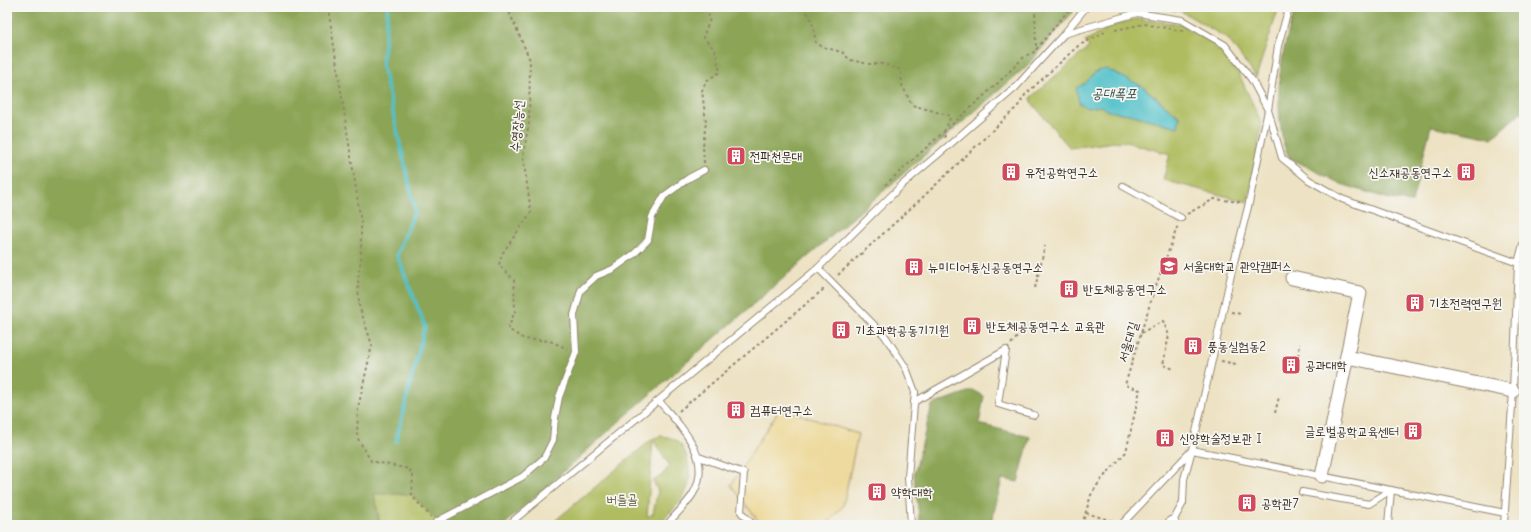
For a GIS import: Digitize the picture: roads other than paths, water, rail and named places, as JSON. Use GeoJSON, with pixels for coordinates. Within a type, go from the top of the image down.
{"type":"FeatureCollection","features":[{"type":"Feature","properties":{"kind":"street"},"geometry":{"type":"LineString","coordinates":[[1292,278],[1360,293],[1322,476]]}},
{"type":"Feature","properties":{"kind":"street"},"geometry":{"type":"LineString","coordinates":[[1347,357],[1513,392]]}},
{"type":"Feature","properties":{"kind":"lane"},"geometry":{"type":"LineString","coordinates":[[508,525],[818,268],[903,184],[1015,88],[1064,34],[1086,7]]}},
{"type":"Feature","properties":{"kind":"lane"},"geometry":{"type":"LineString","coordinates":[[1172,524],[1183,503],[1184,479],[1249,203],[1268,110],[1278,46],[1289,7]]}},
{"type":"Feature","properties":{"kind":"lane"},"geometry":{"type":"LineString","coordinates":[[1064,34],[1137,14],[1182,20],[1226,45],[1252,80],[1268,110],[1282,158],[1309,180],[1342,199],[1518,263]]}},
{"type":"Feature","properties":{"kind":"lane"},"geometry":{"type":"LineString","coordinates":[[437,524],[522,476],[544,458],[553,440],[559,397],[576,352],[574,315],[581,290],[596,276],[613,269],[634,254],[648,240],[652,217],[664,196],[689,178],[704,170]]}},
{"type":"Feature","properties":{"kind":"lane"},"geometry":{"type":"LineString","coordinates":[[1123,186],[1181,218]]}},
{"type":"Feature","properties":{"kind":"lane"},"geometry":{"type":"LineString","coordinates":[[1504,525],[1513,392],[1518,263],[1524,240]]}},
{"type":"Feature","properties":{"kind":"lane"},"geometry":{"type":"LineString","coordinates":[[818,268],[885,336],[906,368],[915,392],[908,476],[911,525]]}},
{"type":"Feature","properties":{"kind":"lane"},"geometry":{"type":"LineString","coordinates":[[914,402],[1006,350],[998,404],[1034,415]]}},
{"type":"Feature","properties":{"kind":"lane"},"geometry":{"type":"LineString","coordinates":[[659,401],[689,438],[699,457],[700,474],[693,494],[667,525]]}},
{"type":"Feature","properties":{"kind":"lane"},"geometry":{"type":"LineString","coordinates":[[1192,450],[1505,513]]}},
{"type":"Feature","properties":{"kind":"lane"},"geometry":{"type":"LineString","coordinates":[[1121,525],[1192,450]]}},
{"type":"Feature","properties":{"kind":"lane"},"geometry":{"type":"LineString","coordinates":[[699,457],[744,473],[741,512],[753,525]]}},
{"type":"Feature","properties":{"kind":"lane"},"geometry":{"type":"LineString","coordinates":[[1302,492],[1369,504],[1391,490]]}},
{"type":"Feature","properties":{"kind":"lane"},"geometry":{"type":"LineString","coordinates":[[1388,525],[1391,490]]}},
{"type":"Feature","properties":{"kind":"water","name":"공대폭포"},"geometry":{"type":"Polygon","coordinates":[[[1106,69],[1142,86],[1180,118],[1178,127],[1129,114],[1108,111],[1101,106],[1087,108],[1079,103],[1076,88],[1085,83],[1093,74],[1106,69]]]}},
{"type":"Feature","properties":{"kind":"waterway"},"geometry":{"type":"LineString","coordinates":[[388,7],[382,64],[415,210],[397,255],[425,326],[396,441]]}},
{"type":"Feature","properties":{"kind":"place","name":"전파천문대"},"geometry":{"type":"Point","coordinates":[736,156]}},
{"type":"Feature","properties":{"kind":"place","name":"유전공학연구소"},"geometry":{"type":"Point","coordinates":[1011,172]}},
{"type":"Feature","properties":{"kind":"place","name":"신소재공동연구소"},"geometry":{"type":"Point","coordinates":[1466,172]}},
{"type":"Feature","properties":{"kind":"place","name":"서울대학교 관악캠퍼스"},"geometry":{"type":"Point","coordinates":[1169,266]}},
{"type":"Feature","properties":{"kind":"place","name":"뉴미디어통신공동연구소"},"geometry":{"type":"Point","coordinates":[914,267]}},
{"type":"Feature","properties":{"kind":"place","name":"반도체공동연구소"},"geometry":{"type":"Point","coordinates":[1069,289]}},
{"type":"Feature","properties":{"kind":"place","name":"기초전력연구원"},"geometry":{"type":"Point","coordinates":[1415,303]}},
{"type":"Feature","properties":{"kind":"place","name":"반도체공동연구소 교육관"},"geometry":{"type":"Point","coordinates":[972,326]}},
{"type":"Feature","properties":{"kind":"place","name":"기초과학공동기기원"},"geometry":{"type":"Point","coordinates":[841,330]}},
{"type":"Feature","properties":{"kind":"place","name":"풍동실험동2"},"geometry":{"type":"Point","coordinates":[1193,346]}},
{"type":"Feature","properties":{"kind":"place","name":"공과대학"},"geometry":{"type":"Point","coordinates":[1291,365]}},
{"type":"Feature","properties":{"kind":"place","name":"컴퓨터연구소"},"geometry":{"type":"Point","coordinates":[736,410]}},
{"type":"Feature","properties":{"kind":"place","name":"글로벌공학교육센터"},"geometry":{"type":"Point","coordinates":[1413,431]}},
{"type":"Feature","properties":{"kind":"place","name":"신양학술정보관 I"},"geometry":{"type":"Point","coordinates":[1165,438]}},
{"type":"Feature","properties":{"kind":"place","name":"약학대학"},"geometry":{"type":"Point","coordinates":[877,492]}},
{"type":"Feature","properties":{"kind":"place","name":"공학관7"},"geometry":{"type":"Point","coordinates":[1247,503]}},
{"type":"Feature","properties":{"kind":"park label","name":"버들골"},"geometry":{"type":"Point","coordinates":[622,499]}}]}
